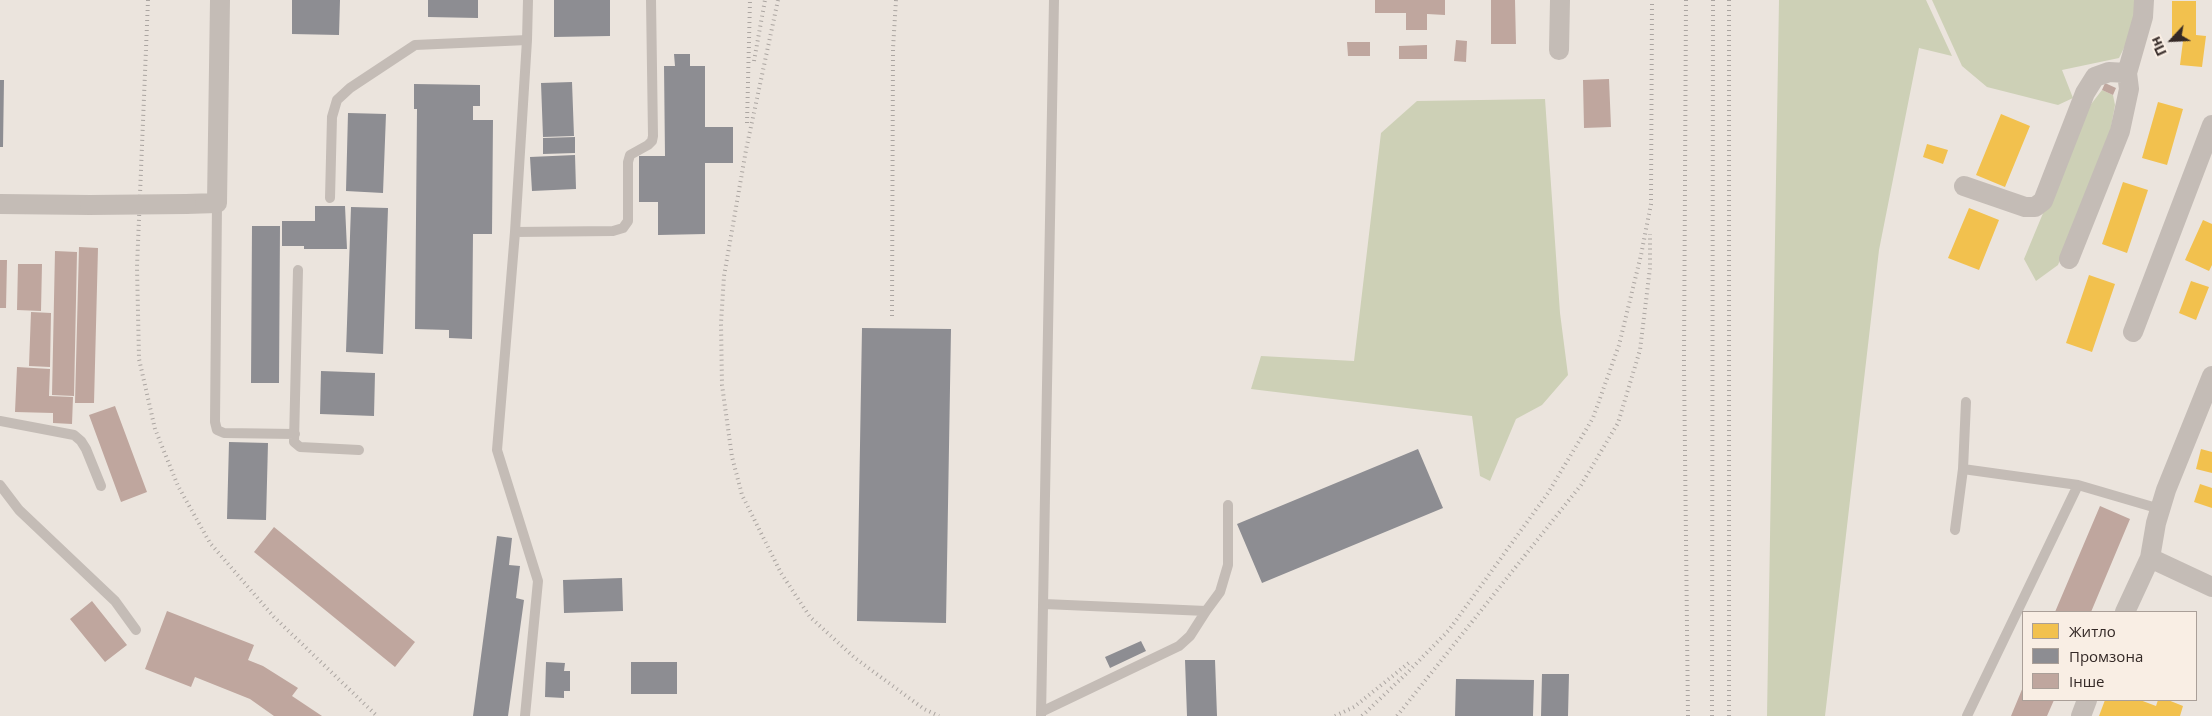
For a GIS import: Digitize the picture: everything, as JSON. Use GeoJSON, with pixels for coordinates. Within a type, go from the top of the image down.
{"type":"FeatureCollection","features":[{"type":"Feature","properties":{"kind":"street"},"geometry":{"type":"LineString","coordinates":[[0,204],[217,203],[220,0]]}},
{"type":"Feature","properties":{"kind":"street"},"geometry":{"type":"LineString","coordinates":[[1559,50],[1560,0]]}},
{"type":"Feature","properties":{"kind":"street"},"geometry":{"type":"LineString","coordinates":[[2069,259],[2120,131],[2129,89],[2128,73],[2143,17],[2144,0]]}},
{"type":"Feature","properties":{"kind":"street"},"geometry":{"type":"LineString","coordinates":[[1964,186],[2025,207],[2035,207],[2043,200],[2085,93],[2094,77],[2109,72],[2128,73]]}},
{"type":"Feature","properties":{"kind":"street"},"geometry":{"type":"LineString","coordinates":[[2133,332],[2212,125]]}},
{"type":"Feature","properties":{"kind":"street"},"geometry":{"type":"LineString","coordinates":[[2126,611],[2150,558],[2160,510],[2212,376]]}},
{"type":"Feature","properties":{"kind":"street"},"geometry":{"type":"LineString","coordinates":[[2150,558],[2212,587]]}},
{"type":"Feature","properties":{"kind":"street"},"geometry":{"type":"LineString","coordinates":[[2080,716],[2087,701]]}},
{"type":"Feature","properties":{"kind":"lane"},"geometry":{"type":"LineString","coordinates":[[525,716],[538,581],[496,450],[515,232],[528,0]]}},
{"type":"Feature","properties":{"kind":"lane"},"geometry":{"type":"LineString","coordinates":[[515,232],[613,231],[623,228],[628,221],[628,162],[630,155],[648,145],[652,141],[653,136],[651,0]]}},
{"type":"Feature","properties":{"kind":"lane"},"geometry":{"type":"LineString","coordinates":[[1054,0],[1041,714],[1179,646],[1190,636],[1220,592],[1228,565],[1228,504]]}},
{"type":"Feature","properties":{"kind":"lane"},"geometry":{"type":"LineString","coordinates":[[330,198],[332,117],[337,100],[350,88],[415,45],[527,40]]}},
{"type":"Feature","properties":{"kind":"lane"},"geometry":{"type":"LineString","coordinates":[[217,203],[215,422],[217,430],[224,434],[295,434]]}},
{"type":"Feature","properties":{"kind":"lane"},"geometry":{"type":"LineString","coordinates":[[298,270],[294,442],[300,447],[359,450]]}},
{"type":"Feature","properties":{"kind":"lane"},"geometry":{"type":"LineString","coordinates":[[1955,530],[1963,469],[1966,402]]}},
{"type":"Feature","properties":{"kind":"lane"},"geometry":{"type":"LineString","coordinates":[[0,421],[74,435],[86,449],[101,486]]}},
{"type":"Feature","properties":{"kind":"lane"},"geometry":{"type":"LineString","coordinates":[[1963,469],[2078,485],[2160,510]]}},
{"type":"Feature","properties":{"kind":"lane"},"geometry":{"type":"LineString","coordinates":[[0,485],[18,510],[115,601],[136,630]]}},
{"type":"Feature","properties":{"kind":"lane"},"geometry":{"type":"LineString","coordinates":[[1967,716],[2078,485]]}},
{"type":"Feature","properties":{"kind":"lane"},"geometry":{"type":"LineString","coordinates":[[1044,604],[1206,611]]}},
{"type":"Feature","properties":{"kind":"green space"},"geometry":{"type":"Polygon","coordinates":[[[1779,0],[1926,0],[1952,56],[1919,48],[1879,250],[1825,716],[1767,716],[1779,0]]]}},
{"type":"Feature","properties":{"kind":"green space"},"geometry":{"type":"Polygon","coordinates":[[[1932,0],[2137,0],[2131,34],[2119,58],[2062,70],[2073,98],[2058,105],[1987,87],[1962,66],[1932,0]]]}},
{"type":"Feature","properties":{"kind":"green space"},"geometry":{"type":"Polygon","coordinates":[[[2102,90],[2113,95],[2115,105],[2110,133],[2058,265],[2036,281],[2024,259],[2085,112],[2102,90]]]}},
{"type":"Feature","properties":{"kind":"green space"},"geometry":{"type":"Polygon","coordinates":[[[1545,99],[1560,313],[1568,375],[1542,405],[1516,419],[1490,481],[1480,476],[1472,416],[1251,389],[1261,356],[1354,361],[1381,133],[1417,101],[1545,99]]]}},
{"type":"Feature","properties":{"kind":"building: Житло"},"geometry":{"type":"Polygon","coordinates":[[[2172,1],[2196,1],[2196,35],[2206,36],[2202,67],[2180,65],[2183,41],[2172,41],[2172,1]]]}},
{"type":"Feature","properties":{"kind":"building: Житло"},"geometry":{"type":"Polygon","coordinates":[[[2158,102],[2183,109],[2167,165],[2142,158],[2158,102]]]}},
{"type":"Feature","properties":{"kind":"building: Житло"},"geometry":{"type":"Polygon","coordinates":[[[2001,114],[2030,126],[2005,187],[1976,175],[2001,114]]]}},
{"type":"Feature","properties":{"kind":"building: Житло"},"geometry":{"type":"Polygon","coordinates":[[[1927,144],[1948,150],[1943,164],[1923,157],[1927,144]]]}},
{"type":"Feature","properties":{"kind":"building: Житло"},"geometry":{"type":"Polygon","coordinates":[[[2123,182],[2148,190],[2127,253],[2102,244],[2123,182]]]}},
{"type":"Feature","properties":{"kind":"building: Житло"},"geometry":{"type":"Polygon","coordinates":[[[1969,208],[1999,220],[1979,270],[1948,258],[1969,208]]]}},
{"type":"Feature","properties":{"kind":"building: Житло"},"geometry":{"type":"Polygon","coordinates":[[[2203,220],[2212,224],[2212,265],[2209,271],[2185,260],[2203,220]]]}},
{"type":"Feature","properties":{"kind":"building: Житло"},"geometry":{"type":"Polygon","coordinates":[[[2089,275],[2115,284],[2092,352],[2066,343],[2089,275]]]}},
{"type":"Feature","properties":{"kind":"building: Житло"},"geometry":{"type":"Polygon","coordinates":[[[2191,281],[2209,287],[2196,320],[2179,313],[2191,281]]]}},
{"type":"Feature","properties":{"kind":"building: Житло"},"geometry":{"type":"Polygon","coordinates":[[[2201,449],[2212,452],[2212,473],[2196,469],[2201,449]]]}},
{"type":"Feature","properties":{"kind":"building: Житло"},"geometry":{"type":"Polygon","coordinates":[[[2200,484],[2212,488],[2212,508],[2194,502],[2200,484]]]}},
{"type":"Feature","properties":{"kind":"building: Житло"},"geometry":{"type":"Polygon","coordinates":[[[2105,701],[2143,701],[2156,706],[2158,701],[2170,701],[2183,706],[2180,716],[2099,716],[2105,701]]]}},
{"type":"Feature","properties":{"kind":"building: Промзона"},"geometry":{"type":"Polygon","coordinates":[[[292,0],[340,0],[339,35],[292,34],[292,0]]]}},
{"type":"Feature","properties":{"kind":"building: Промзона"},"geometry":{"type":"Polygon","coordinates":[[[428,0],[478,0],[478,18],[428,17],[428,0]]]}},
{"type":"Feature","properties":{"kind":"building: Промзона"},"geometry":{"type":"Polygon","coordinates":[[[554,0],[610,0],[610,36],[554,37],[554,0]]]}},
{"type":"Feature","properties":{"kind":"building: Промзона"},"geometry":{"type":"Polygon","coordinates":[[[674,54],[690,54],[690,66],[705,66],[705,127],[733,127],[733,163],[705,163],[705,234],[658,235],[658,202],[639,202],[639,156],[665,156],[664,66],[675,66],[674,54]]]}},
{"type":"Feature","properties":{"kind":"building: Промзона"},"geometry":{"type":"Polygon","coordinates":[[[0,80],[4,80],[3,147],[0,147],[0,80]]]}},
{"type":"Feature","properties":{"kind":"building: Промзона"},"geometry":{"type":"Polygon","coordinates":[[[572,82],[574,136],[543,137],[541,83],[572,82]]]}},
{"type":"Feature","properties":{"kind":"building: Промзона"},"geometry":{"type":"Polygon","coordinates":[[[414,84],[480,85],[480,106],[473,106],[473,120],[493,120],[492,234],[473,234],[472,339],[449,338],[449,330],[415,329],[417,109],[414,109],[414,84]]]}},
{"type":"Feature","properties":{"kind":"building: Промзона"},"geometry":{"type":"Polygon","coordinates":[[[348,113],[386,114],[383,193],[346,191],[348,113]]]}},
{"type":"Feature","properties":{"kind":"building: Промзона"},"geometry":{"type":"Polygon","coordinates":[[[575,137],[575,153],[543,154],[543,138],[575,137]]]}},
{"type":"Feature","properties":{"kind":"building: Промзона"},"geometry":{"type":"Polygon","coordinates":[[[575,155],[576,189],[532,191],[530,157],[575,155]]]}},
{"type":"Feature","properties":{"kind":"building: Промзона"},"geometry":{"type":"Polygon","coordinates":[[[315,206],[345,206],[347,249],[304,249],[304,246],[282,246],[282,221],[315,221],[315,206]]]}},
{"type":"Feature","properties":{"kind":"building: Промзона"},"geometry":{"type":"Polygon","coordinates":[[[351,207],[388,208],[383,354],[346,352],[351,207]]]}},
{"type":"Feature","properties":{"kind":"building: Промзона"},"geometry":{"type":"Polygon","coordinates":[[[252,226],[280,226],[279,383],[251,383],[252,226]]]}},
{"type":"Feature","properties":{"kind":"building: Промзона"},"geometry":{"type":"Polygon","coordinates":[[[862,328],[951,329],[946,623],[857,621],[862,328]]]}},
{"type":"Feature","properties":{"kind":"building: Промзона"},"geometry":{"type":"Polygon","coordinates":[[[321,371],[375,373],[374,416],[320,414],[321,371]]]}},
{"type":"Feature","properties":{"kind":"building: Промзона"},"geometry":{"type":"Polygon","coordinates":[[[229,442],[268,443],[266,520],[227,519],[229,442]]]}},
{"type":"Feature","properties":{"kind":"building: Промзона"},"geometry":{"type":"Polygon","coordinates":[[[1418,449],[1443,508],[1262,583],[1237,524],[1418,449]]]}},
{"type":"Feature","properties":{"kind":"building: Промзона"},"geometry":{"type":"Polygon","coordinates":[[[497,536],[512,538],[509,565],[520,566],[516,598],[524,600],[508,716],[473,716],[497,536]]]}},
{"type":"Feature","properties":{"kind":"building: Промзона"},"geometry":{"type":"Polygon","coordinates":[[[622,578],[623,611],[564,613],[563,580],[622,578]]]}},
{"type":"Feature","properties":{"kind":"building: Промзона"},"geometry":{"type":"Polygon","coordinates":[[[1141,641],[1146,651],[1110,668],[1105,657],[1141,641]]]}},
{"type":"Feature","properties":{"kind":"building: Промзона"},"geometry":{"type":"Polygon","coordinates":[[[1185,660],[1215,660],[1217,716],[1187,716],[1185,660]]]}},
{"type":"Feature","properties":{"kind":"building: Промзона"},"geometry":{"type":"Polygon","coordinates":[[[546,662],[565,663],[564,671],[570,671],[570,691],[564,691],[564,698],[545,697],[546,662]]]}},
{"type":"Feature","properties":{"kind":"building: Промзона"},"geometry":{"type":"Polygon","coordinates":[[[631,662],[677,662],[677,694],[631,694],[631,662]]]}},
{"type":"Feature","properties":{"kind":"building: Промзона"},"geometry":{"type":"Polygon","coordinates":[[[1542,674],[1569,674],[1568,716],[1541,716],[1542,674]]]}},
{"type":"Feature","properties":{"kind":"building: Промзона"},"geometry":{"type":"Polygon","coordinates":[[[1456,679],[1534,680],[1533,716],[1455,716],[1456,679]]]}},
{"type":"Feature","properties":{"kind":"building: Інше"},"geometry":{"type":"Polygon","coordinates":[[[1375,0],[1445,0],[1445,15],[1427,14],[1427,30],[1406,30],[1406,13],[1375,13],[1375,0]]]}},
{"type":"Feature","properties":{"kind":"building: Інше"},"geometry":{"type":"Polygon","coordinates":[[[1491,0],[1515,0],[1516,44],[1491,44],[1491,0]]]}},
{"type":"Feature","properties":{"kind":"building: Інше"},"geometry":{"type":"Polygon","coordinates":[[[1456,40],[1467,41],[1466,62],[1454,61],[1456,40]]]}},
{"type":"Feature","properties":{"kind":"building: Інше"},"geometry":{"type":"Polygon","coordinates":[[[1347,42],[1370,42],[1370,56],[1348,56],[1347,42]]]}},
{"type":"Feature","properties":{"kind":"building: Інше"},"geometry":{"type":"Polygon","coordinates":[[[1427,45],[1427,59],[1399,59],[1399,46],[1427,45]]]}},
{"type":"Feature","properties":{"kind":"building: Інше"},"geometry":{"type":"Polygon","coordinates":[[[1609,79],[1611,127],[1584,128],[1583,80],[1609,79]]]}},
{"type":"Feature","properties":{"kind":"building: Інше"},"geometry":{"type":"Polygon","coordinates":[[[2105,83],[2116,88],[2113,95],[2102,90],[2105,83]]]}},
{"type":"Feature","properties":{"kind":"building: Інше"},"geometry":{"type":"Polygon","coordinates":[[[79,247],[98,248],[94,403],[75,403],[79,247]]]}},
{"type":"Feature","properties":{"kind":"building: Інше"},"geometry":{"type":"Polygon","coordinates":[[[55,251],[77,252],[74,396],[52,395],[55,251]]]}},
{"type":"Feature","properties":{"kind":"building: Інше"},"geometry":{"type":"Polygon","coordinates":[[[0,260],[7,260],[6,308],[0,308],[0,260]]]}},
{"type":"Feature","properties":{"kind":"building: Інше"},"geometry":{"type":"Polygon","coordinates":[[[18,264],[42,264],[41,311],[17,310],[18,264]]]}},
{"type":"Feature","properties":{"kind":"building: Інше"},"geometry":{"type":"Polygon","coordinates":[[[31,312],[51,313],[50,367],[29,366],[31,312]]]}},
{"type":"Feature","properties":{"kind":"building: Інше"},"geometry":{"type":"Polygon","coordinates":[[[17,367],[50,369],[49,396],[73,397],[72,424],[53,423],[53,413],[15,412],[17,367]]]}},
{"type":"Feature","properties":{"kind":"building: Інше"},"geometry":{"type":"Polygon","coordinates":[[[115,406],[147,492],[121,502],[89,415],[115,406]]]}},
{"type":"Feature","properties":{"kind":"building: Інше"},"geometry":{"type":"Polygon","coordinates":[[[2100,506],[2130,519],[2091,611],[2055,611],[2100,506]]]}},
{"type":"Feature","properties":{"kind":"building: Інше"},"geometry":{"type":"Polygon","coordinates":[[[274,527],[415,642],[395,667],[254,552],[274,527]]]}},
{"type":"Feature","properties":{"kind":"building: Інше"},"geometry":{"type":"Polygon","coordinates":[[[92,601],[127,645],[105,662],[70,619],[92,601]]]}},
{"type":"Feature","properties":{"kind":"building: Інше"},"geometry":{"type":"Polygon","coordinates":[[[167,611],[254,645],[248,660],[263,666],[298,688],[292,696],[322,716],[274,716],[250,699],[195,677],[191,687],[145,669],[167,611]]]}},
{"type":"Feature","properties":{"kind":"building: Інше"},"geometry":{"type":"Polygon","coordinates":[[[2022,689],[2022,701],[2054,701],[2047,716],[2011,716],[2022,689]]]}},
{"type":"Feature","properties":{"kind":"railway"},"geometry":{"type":"LineString","coordinates":[[148,0],[137,267],[139,359],[155,429],[178,486],[210,543],[274,617],[377,716]]}},
{"type":"Feature","properties":{"kind":"railway"},"geometry":{"type":"LineString","coordinates":[[747,123],[750,0]]}},
{"type":"Feature","properties":{"kind":"railway"},"geometry":{"type":"LineString","coordinates":[[754,61],[765,0]]}},
{"type":"Feature","properties":{"kind":"railway"},"geometry":{"type":"LineString","coordinates":[[778,0],[746,150],[724,276],[721,323],[722,385],[732,457],[742,495],[781,573],[810,617],[855,658],[924,709],[939,716]]}},
{"type":"Feature","properties":{"kind":"railway"},"geometry":{"type":"LineString","coordinates":[[892,316],[893,48],[896,0]]}},
{"type":"Feature","properties":{"kind":"railway"},"geometry":{"type":"LineString","coordinates":[[1362,716],[1449,630],[1548,493],[1593,418],[1619,345],[1641,255],[1651,204],[1652,0]]}},
{"type":"Feature","properties":{"kind":"railway"},"geometry":{"type":"LineString","coordinates":[[1686,0],[1684,364],[1688,716]]}},
{"type":"Feature","properties":{"kind":"railway"},"geometry":{"type":"LineString","coordinates":[[1712,716],[1713,0]]}},
{"type":"Feature","properties":{"kind":"railway"},"geometry":{"type":"LineString","coordinates":[[1729,0],[1729,716]]}},
{"type":"Feature","properties":{"kind":"railway"},"geometry":{"type":"LineString","coordinates":[[1397,716],[1581,485],[1618,423],[1640,350],[1650,268],[1650,234]]}},
{"type":"Feature","properties":{"kind":"railway"},"geometry":{"type":"LineString","coordinates":[[1335,716],[1354,707],[1410,662]]}}]}
